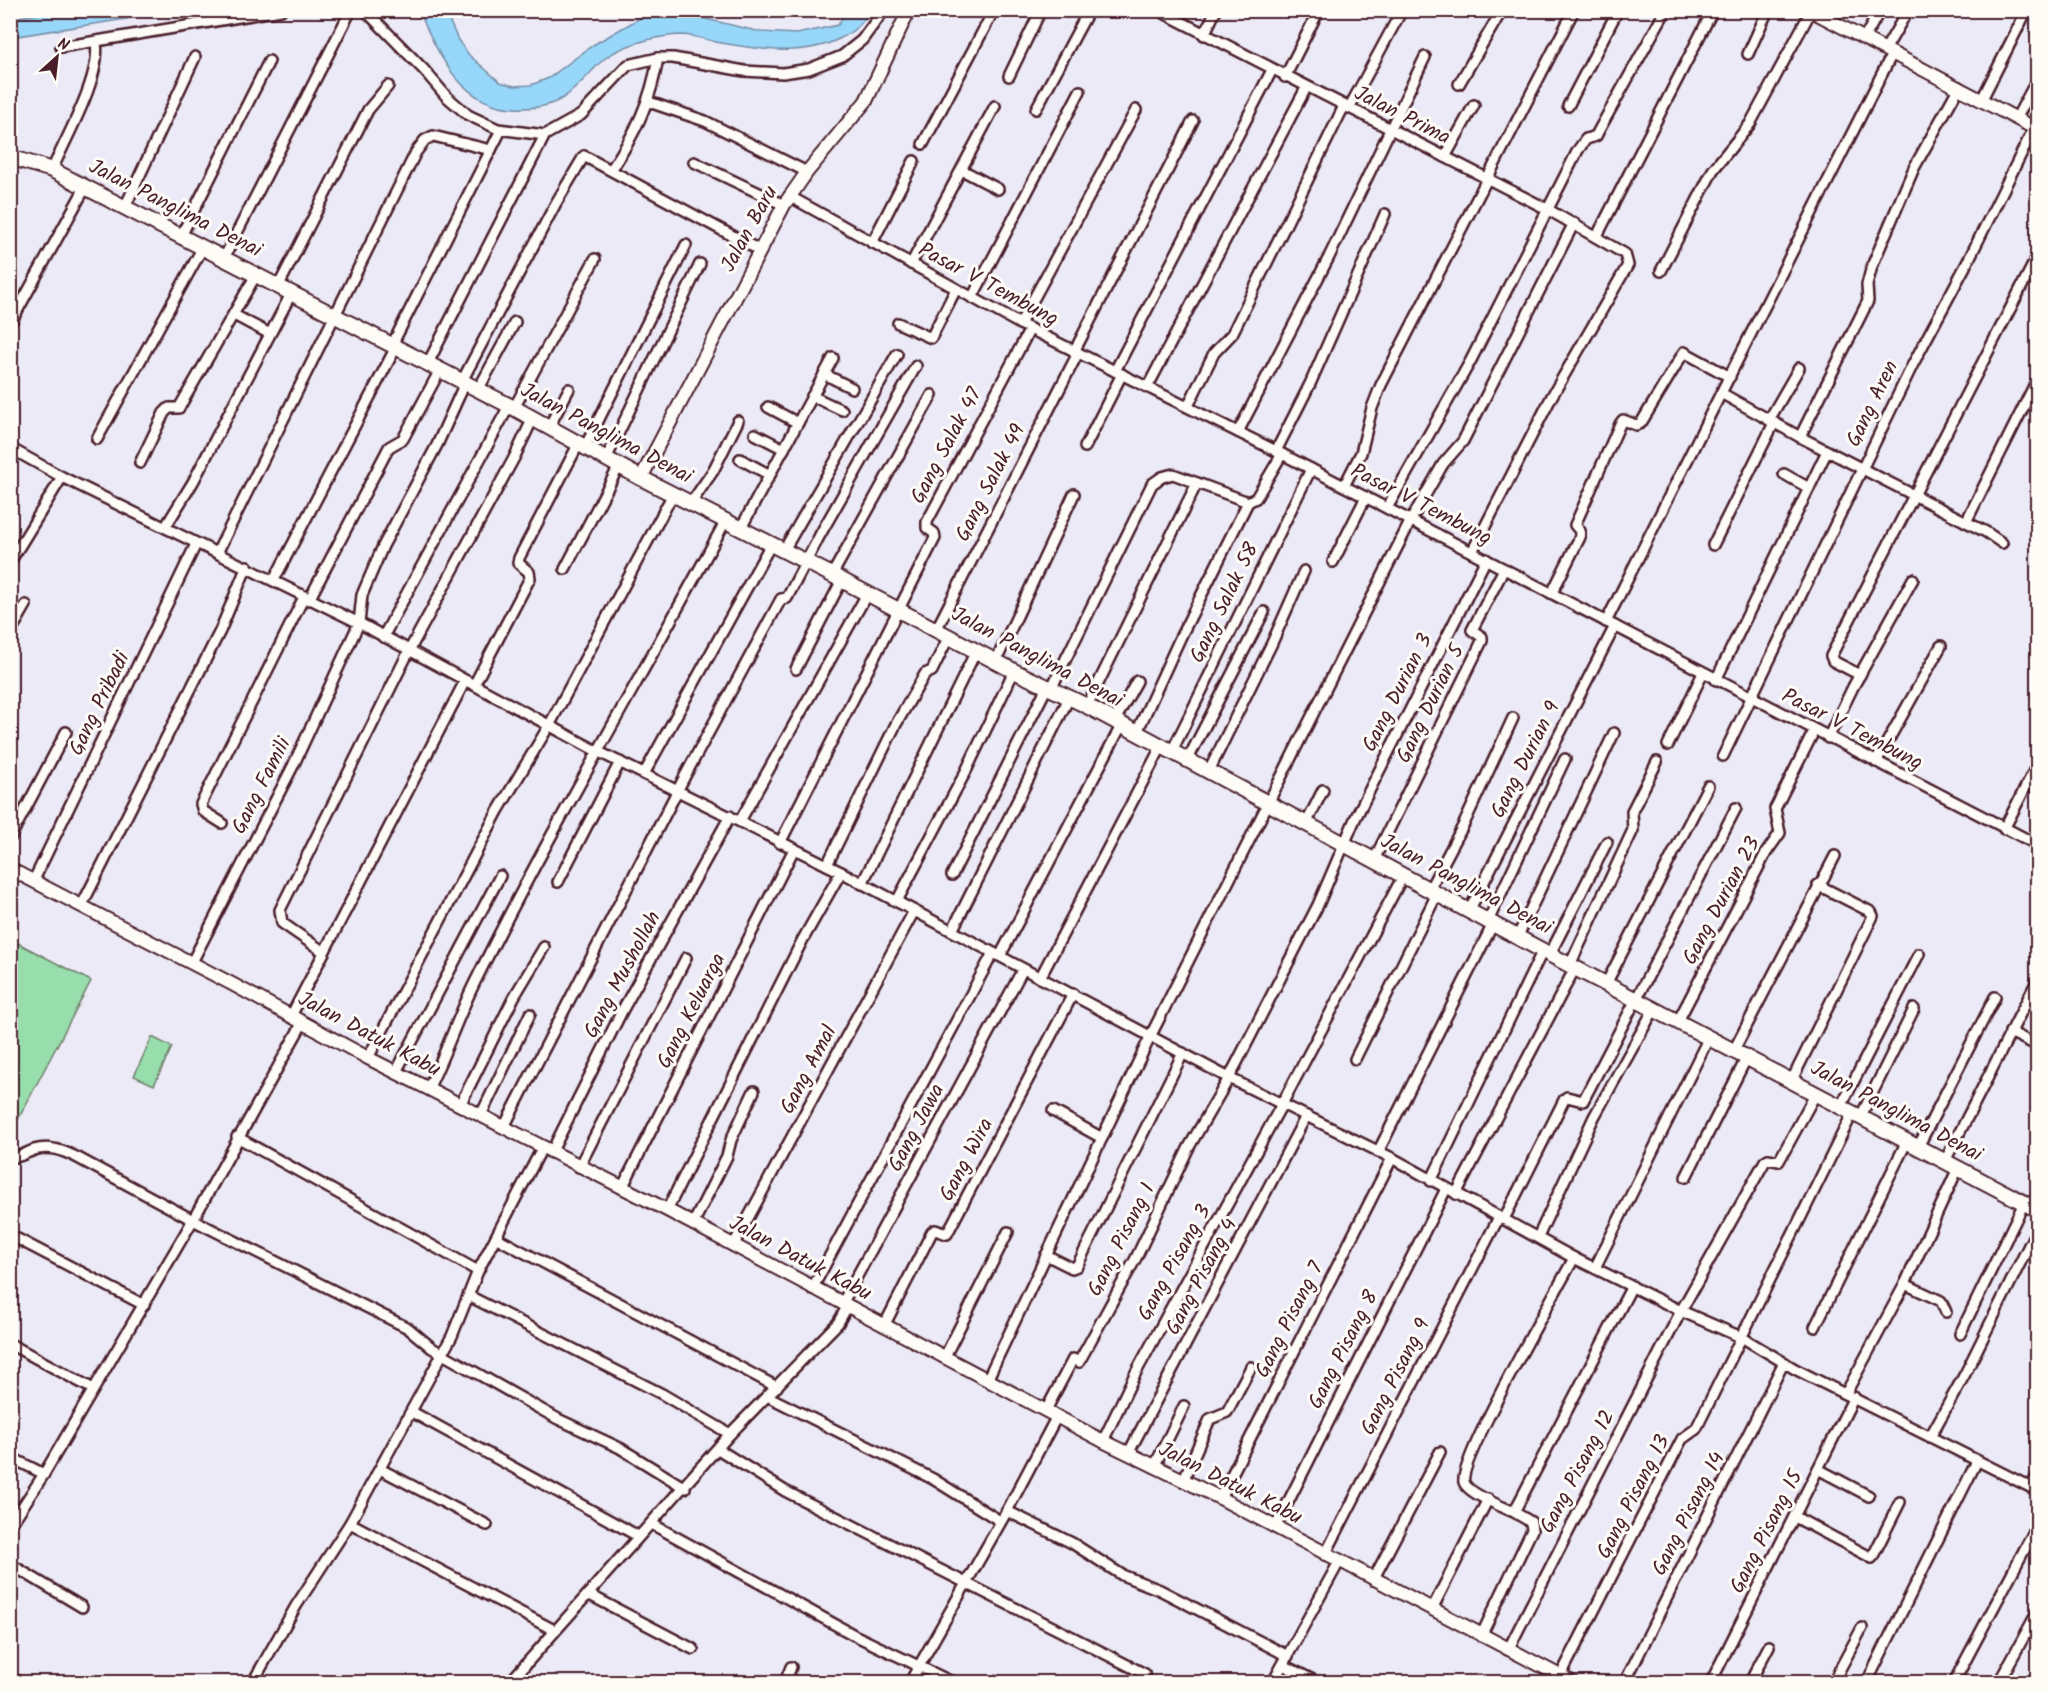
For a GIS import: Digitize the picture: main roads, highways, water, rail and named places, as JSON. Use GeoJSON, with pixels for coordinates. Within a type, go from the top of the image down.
{"type":"FeatureCollection","features":[{"type":"Feature","properties":{"kind":"main road","name":"Jalan Panglima Denai"},"geometry":{"type":"LineString","coordinates":[[10,157],[52,170],[86,186],[434,366],[640,478],[837,577],[1014,671],[1087,706],[1606,984],[2037,1210]]}},
{"type":"Feature","properties":{"kind":"water"},"geometry":{"type":"Polygon","coordinates":[[[60,11],[153,11],[126,19],[11,37],[11,18],[60,11]]]}},
{"type":"Feature","properties":{"kind":"water"},"geometry":{"type":"Polygon","coordinates":[[[419,11],[445,11],[458,40],[469,55],[500,82],[514,86],[531,85],[549,78],[593,45],[652,11],[672,11],[761,32],[797,34],[838,25],[846,11],[870,11],[850,33],[811,48],[763,49],[680,35],[639,42],[603,60],[563,98],[544,106],[524,108],[503,107],[485,101],[470,91],[445,63],[419,11]]]}}]}
